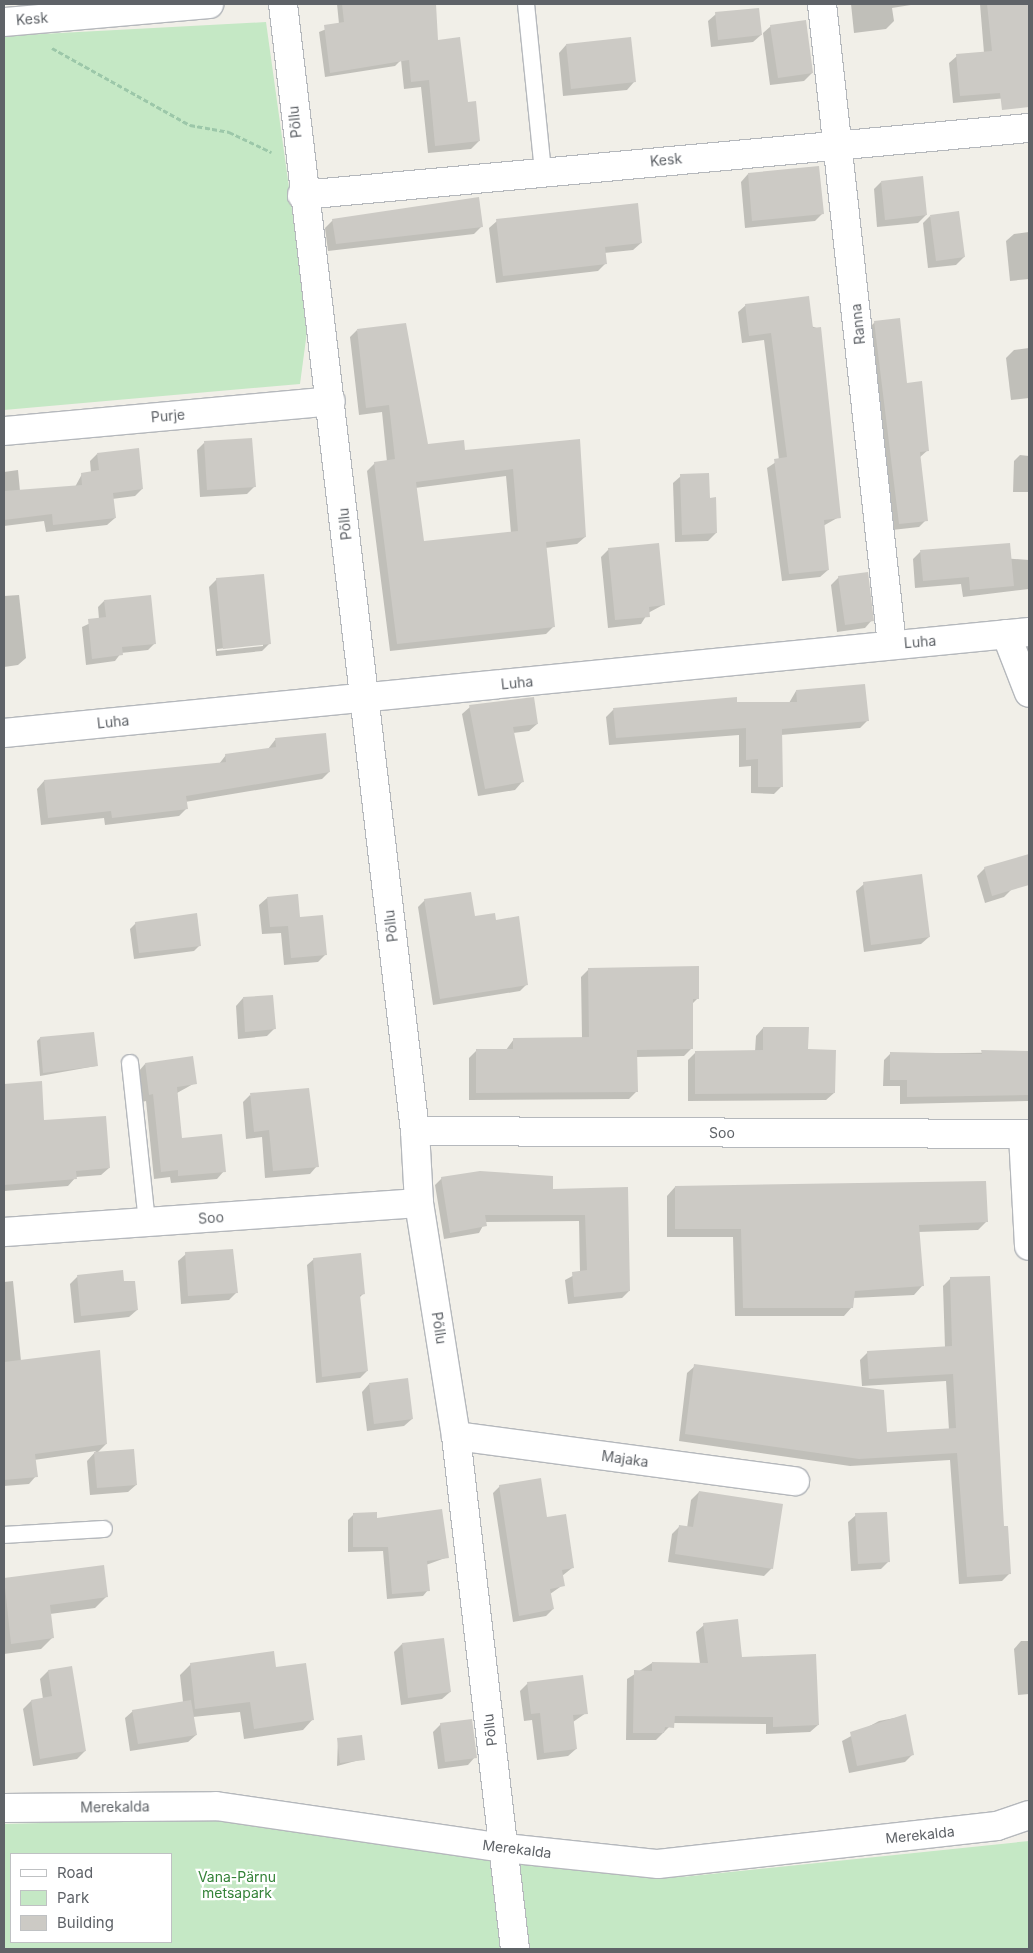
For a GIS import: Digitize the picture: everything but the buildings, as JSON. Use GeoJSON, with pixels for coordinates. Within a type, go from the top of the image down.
{"type":"FeatureCollection","features":[{"type":"Feature","properties":{"kind":"street","name":"Kesk"},"geometry":{"type":"LineString","coordinates":[[4,22],[209,4]]}},
{"type":"Feature","properties":{"kind":"street","name":"Põllu"},"geometry":{"type":"LineString","coordinates":[[283,4],[302,195],[332,400],[364,698],[415,1131],[419,1203],[456,1436],[515,1949]]}},
{"type":"Feature","properties":{"kind":"street","name":"Ranna"},"geometry":{"type":"LineString","coordinates":[[822,4],[892,645]]}},
{"type":"Feature","properties":{"kind":"street","name":"Kesk"},"geometry":{"type":"LineString","coordinates":[[302,195],[838,142],[1029,128]]}},
{"type":"Feature","properties":{"kind":"street","name":"Purje"},"geometry":{"type":"LineString","coordinates":[[4,431],[332,400]]}},
{"type":"Feature","properties":{"kind":"street","name":"Luha"},"geometry":{"type":"LineString","coordinates":[[4,733],[1018,633]]}},
{"type":"Feature","properties":{"kind":"street"},"geometry":{"type":"LineString","coordinates":[[1018,633],[1029,693]]}},
{"type":"Feature","properties":{"kind":"street","name":"Soo"},"geometry":{"type":"LineString","coordinates":[[415,1131],[1026,1134]]}},
{"type":"Feature","properties":{"kind":"street"},"geometry":{"type":"LineString","coordinates":[[1026,1134],[1029,1246]]}},
{"type":"Feature","properties":{"kind":"street","name":"Soo"},"geometry":{"type":"LineString","coordinates":[[4,1232],[419,1203]]}},
{"type":"Feature","properties":{"kind":"street","name":"Majaka"},"geometry":{"type":"LineString","coordinates":[[456,1436],[795,1482]]}},
{"type":"Feature","properties":{"kind":"street","name":"Merekalda"},"geometry":{"type":"LineString","coordinates":[[4,1808],[216,1806],[504,1848],[658,1864],[997,1826],[1029,1815]]}},
{"type":"Feature","properties":{"kind":"lane"},"geometry":{"type":"LineString","coordinates":[[526,4],[544,172]]}},
{"type":"Feature","properties":{"kind":"lane"},"geometry":{"type":"LineString","coordinates":[[130,1063],[147,1222]]}},
{"type":"Feature","properties":{"kind":"lane"},"geometry":{"type":"LineString","coordinates":[[4,1535],[104,1529]]}},
{"type":"Feature","properties":{"kind":"path"},"geometry":{"type":"LineString","coordinates":[[49,46],[78,67],[190,125],[229,132],[299,166]]}},
{"type":"Feature","properties":{"kind":"green space"},"geometry":{"type":"Polygon","coordinates":[[[266,22],[308,324],[300,384],[4,410],[4,36],[266,22]]]}},
{"type":"Feature","properties":{"kind":"green space","name":"Vana-Pärnu metsapark"},"geometry":{"type":"Polygon","coordinates":[[[223,1818],[682,1877],[1029,1841],[1029,1949],[4,1949],[4,1824],[223,1818]]]}}]}
